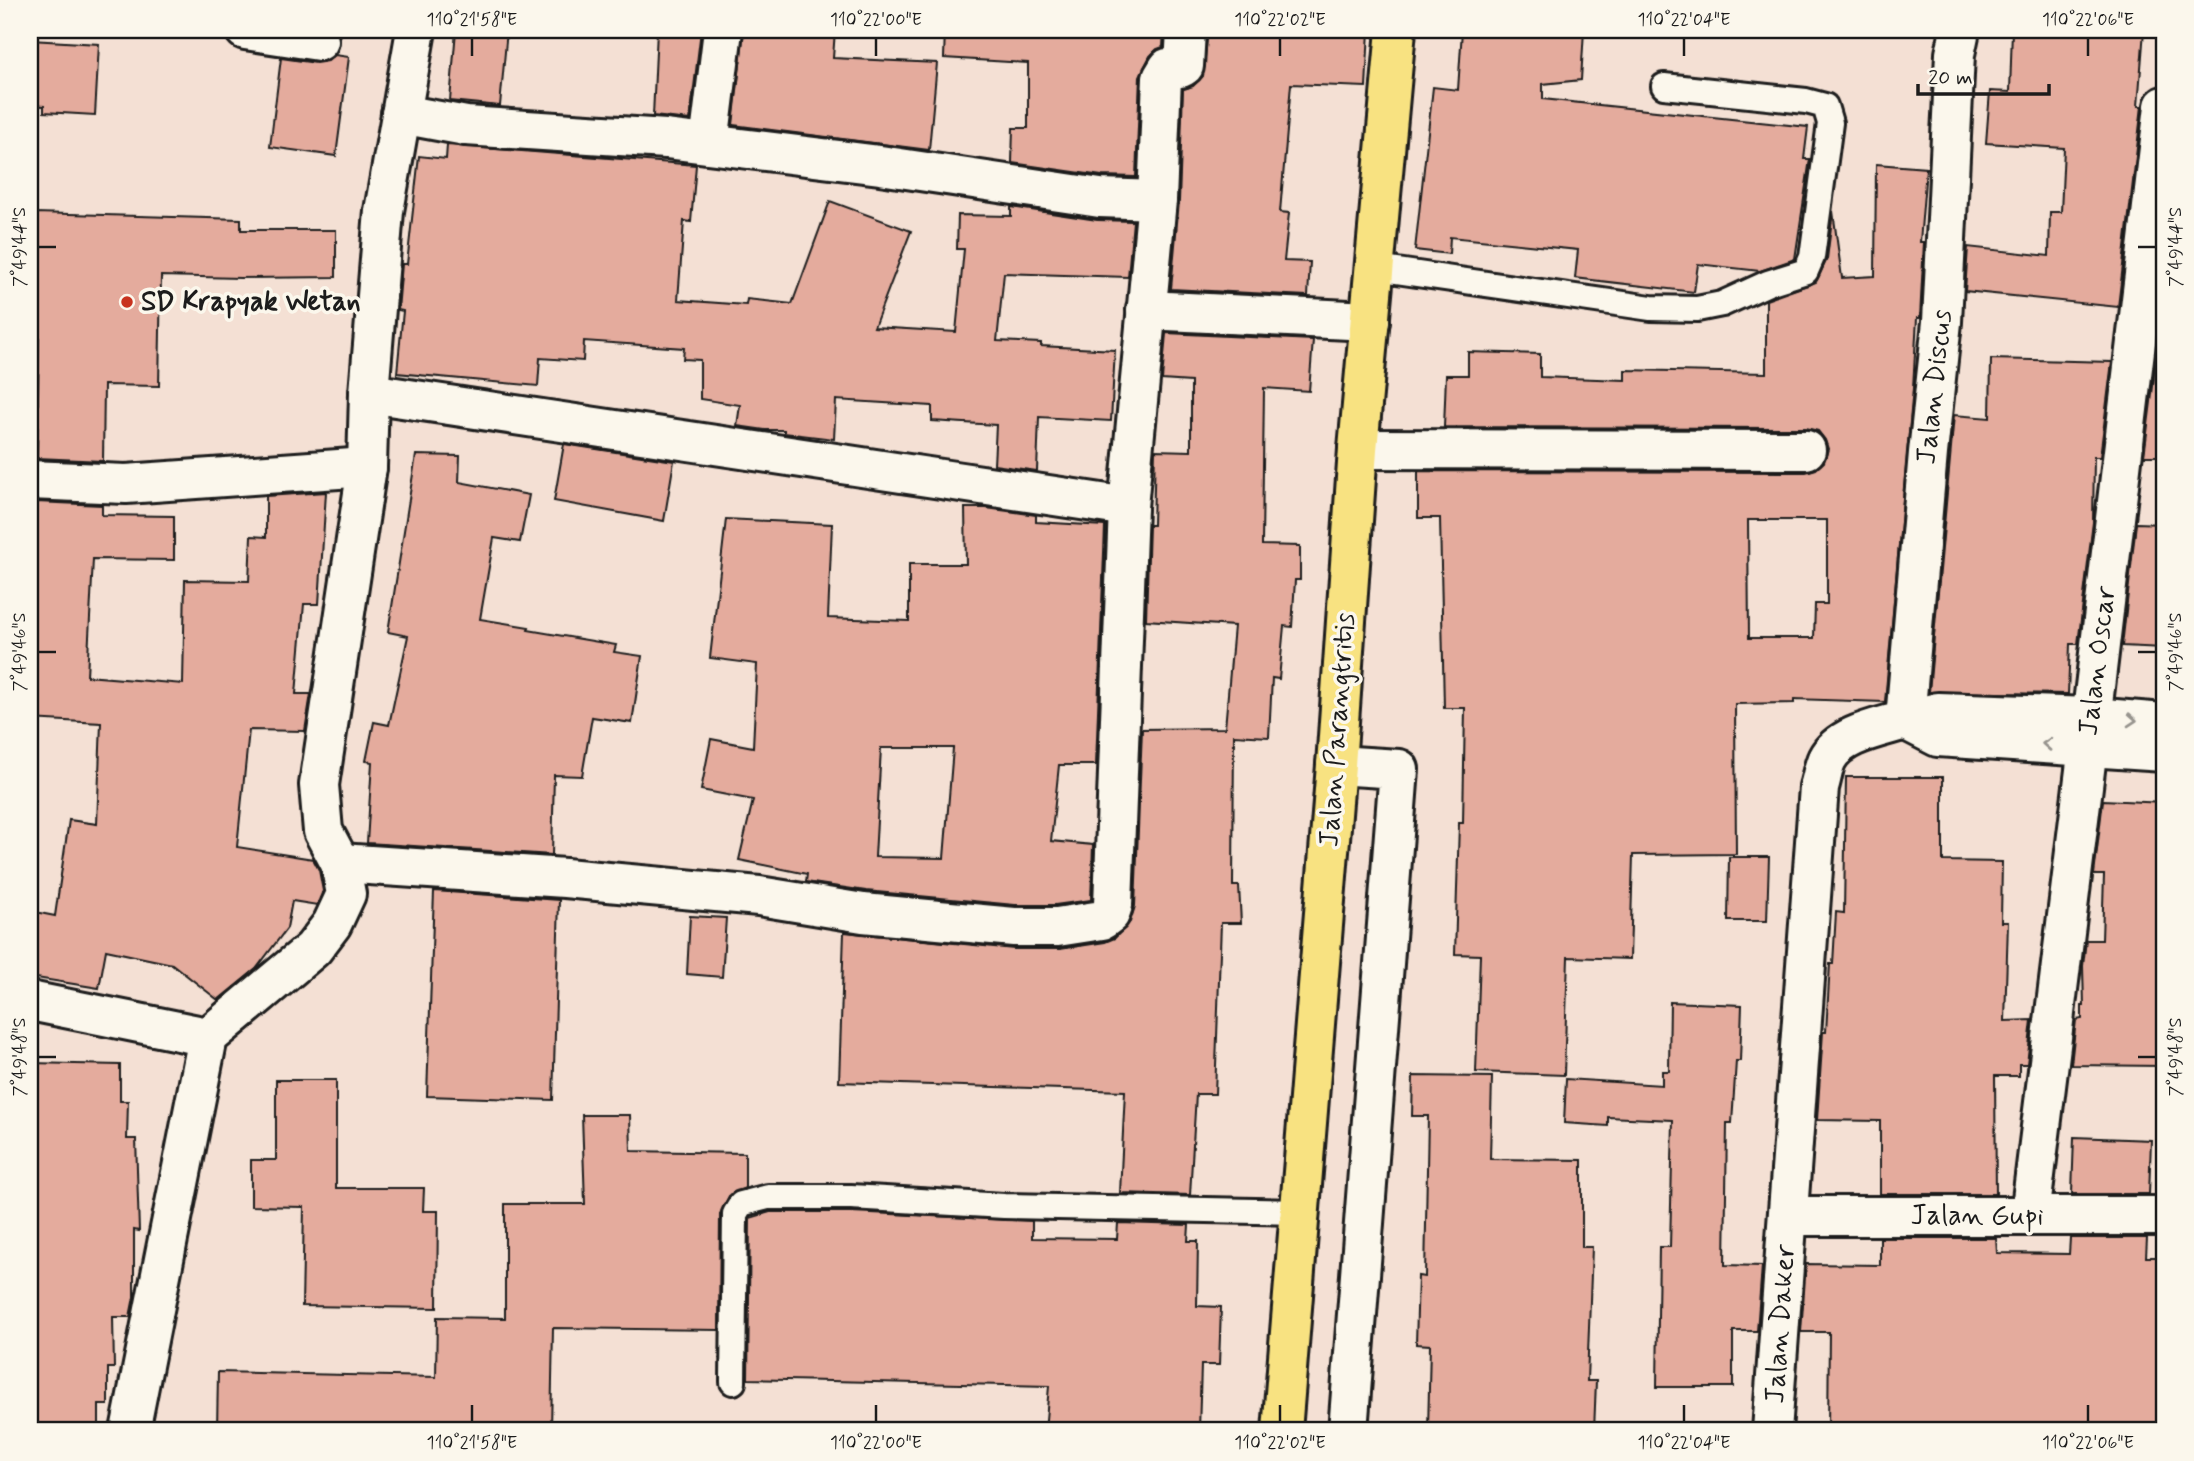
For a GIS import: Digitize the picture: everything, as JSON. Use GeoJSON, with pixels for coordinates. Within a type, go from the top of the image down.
{"type":"FeatureCollection","features":[{"type":"Feature","properties":{"kind":"main road","name":"Jalan Parangtritis"},"geometry":{"type":"LineString","coordinates":[[1282,1431],[1336,765],[1358,449],[1396,30]]}},
{"type":"Feature","properties":{"kind":"street"},"geometry":{"type":"LineString","coordinates":[[245,30],[319,41]]}},
{"type":"Feature","properties":{"kind":"street"},"geometry":{"type":"LineString","coordinates":[[130,1431],[208,1037],[313,949],[332,924],[346,894],[340,863],[323,831],[319,785],[367,467],[369,393],[384,211],[416,30]]}},
{"type":"Feature","properties":{"kind":"street"},"geometry":{"type":"LineString","coordinates":[[709,144],[723,30]]}},
{"type":"Feature","properties":{"kind":"street"},"geometry":{"type":"LineString","coordinates":[[340,863],[565,878],[760,896],[863,913],[1014,927],[1057,926],[1102,920],[1110,914],[1113,905],[1128,507],[1157,200],[1162,78],[1168,68],[1184,66],[1186,30]]}},
{"type":"Feature","properties":{"kind":"street","name":"Jalan Discus"},"geometry":{"type":"LineString","coordinates":[[1905,720],[1942,322],[1958,42]]}},
{"type":"Feature","properties":{"kind":"street","name":"Jalan Oscar"},"geometry":{"type":"LineString","coordinates":[[2029,1216],[2090,732],[2164,106]]}},
{"type":"Feature","properties":{"kind":"street"},"geometry":{"type":"LineString","coordinates":[[401,114],[466,126],[666,139],[880,165],[1100,198],[1157,200]]}},
{"type":"Feature","properties":{"kind":"street"},"geometry":{"type":"LineString","coordinates":[[1146,310],[1370,321]]}},
{"type":"Feature","properties":{"kind":"street"},"geometry":{"type":"LineString","coordinates":[[369,393],[1128,507]]}},
{"type":"Feature","properties":{"kind":"street"},"geometry":{"type":"LineString","coordinates":[[1358,449],[1806,450]]}},
{"type":"Feature","properties":{"kind":"street"},"geometry":{"type":"LineString","coordinates":[[30,480],[125,484],[367,467]]}},
{"type":"Feature","properties":{"kind":"street","name":"Jalan Daker"},"geometry":{"type":"LineString","coordinates":[[1772,1431],[1819,787],[1827,760],[1838,746],[1864,733],[1938,712],[2090,732]]}},
{"type":"Feature","properties":{"kind":"street"},"geometry":{"type":"LineString","coordinates":[[2090,732],[2164,723]]}},
{"type":"Feature","properties":{"kind":"street"},"geometry":{"type":"LineString","coordinates":[[2090,732],[2164,752]]}},
{"type":"Feature","properties":{"kind":"street"},"geometry":{"type":"LineString","coordinates":[[1336,765],[1399,769],[1348,1431]]}},
{"type":"Feature","properties":{"kind":"street"},"geometry":{"type":"LineString","coordinates":[[30,1001],[208,1037]]}},
{"type":"Feature","properties":{"kind":"street","name":"Jalan Gupi"},"geometry":{"type":"LineString","coordinates":[[1789,1216],[2164,1216]]}},
{"type":"Feature","properties":{"kind":"lane"},"geometry":{"type":"LineString","coordinates":[[1376,268],[1651,308],[1697,309],[1722,304],[1768,283],[1806,271],[1812,257],[1830,123],[1825,106],[1806,101],[1664,86]]}},
{"type":"Feature","properties":{"kind":"lane"},"geometry":{"type":"LineString","coordinates":[[733,1382],[736,1214],[741,1203],[768,1197],[851,1197],[1004,1206],[1300,1212]]}},
{"type":"Feature","properties":{"kind":"building"},"geometry":{"type":"Polygon","coordinates":[[[456,30],[507,30],[500,106],[450,101],[456,30]]]}},
{"type":"Feature","properties":{"kind":"building"},"geometry":{"type":"Polygon","coordinates":[[[657,30],[701,30],[690,120],[653,116],[657,30]]]}},
{"type":"Feature","properties":{"kind":"building"},"geometry":{"type":"Polygon","coordinates":[[[744,30],[835,30],[833,58],[937,63],[929,150],[733,125],[744,30]]]}},
{"type":"Feature","properties":{"kind":"building"},"geometry":{"type":"Polygon","coordinates":[[[945,30],[1164,30],[1163,47],[1150,56],[1140,76],[1136,177],[1102,176],[1012,163],[1013,128],[1028,128],[1028,63],[944,58],[945,30]]]}},
{"type":"Feature","properties":{"kind":"building"},"geometry":{"type":"Polygon","coordinates":[[[1208,30],[1369,30],[1366,87],[1291,84],[1280,212],[1289,213],[1284,261],[1310,262],[1308,296],[1171,289],[1179,201],[1183,89],[1193,86],[1203,76],[1208,30]]]}},
{"type":"Feature","properties":{"kind":"building"},"geometry":{"type":"Polygon","coordinates":[[[1462,30],[1584,30],[1581,80],[1543,84],[1543,99],[1808,127],[1804,159],[1810,159],[1795,259],[1760,271],[1698,264],[1694,292],[1575,278],[1578,250],[1450,237],[1449,254],[1415,250],[1433,87],[1458,90],[1462,30]]]}},
{"type":"Feature","properties":{"kind":"building"},"geometry":{"type":"Polygon","coordinates":[[[2012,30],[2144,30],[2138,106],[2142,106],[2118,307],[1965,291],[1968,247],[2049,256],[2050,212],[2061,212],[2064,148],[1986,143],[1990,91],[2010,92],[2012,30]]]}},
{"type":"Feature","properties":{"kind":"building"},"geometry":{"type":"Polygon","coordinates":[[[30,40],[99,44],[95,115],[44,112],[44,106],[30,105],[30,40]]]}},
{"type":"Feature","properties":{"kind":"building"},"geometry":{"type":"Polygon","coordinates":[[[335,55],[349,57],[336,156],[270,147],[281,58],[316,63],[328,61],[335,55]]]}},
{"type":"Feature","properties":{"kind":"building"},"geometry":{"type":"Polygon","coordinates":[[[447,145],[696,165],[691,222],[684,221],[678,300],[746,305],[747,299],[792,304],[830,201],[911,231],[874,327],[956,332],[964,249],[957,249],[958,215],[1011,216],[1011,207],[1097,220],[1133,221],[1128,277],[1004,273],[997,341],[1115,350],[1111,421],[1039,417],[1037,471],[994,465],[996,425],[932,421],[932,406],[836,400],[834,439],[784,433],[784,430],[737,426],[740,405],[700,399],[700,360],[683,359],[684,348],[584,341],[583,361],[540,358],[538,386],[397,373],[403,311],[398,310],[402,264],[407,264],[419,156],[446,159],[447,145]]]}},
{"type":"Feature","properties":{"kind":"building"},"geometry":{"type":"Polygon","coordinates":[[[1876,164],[1926,168],[1920,242],[1924,242],[1920,318],[1917,318],[1885,702],[1794,699],[1794,703],[1735,704],[1736,854],[1633,855],[1630,959],[1568,957],[1564,1075],[1476,1072],[1480,955],[1455,954],[1459,823],[1463,823],[1465,708],[1444,708],[1440,518],[1418,518],[1418,471],[1806,472],[1816,469],[1824,462],[1828,449],[1818,431],[1806,428],[1444,427],[1446,375],[1468,375],[1468,352],[1540,354],[1540,377],[1625,380],[1625,370],[1766,373],[1766,300],[1816,282],[1827,259],[1833,211],[1842,278],[1875,276],[1876,164]],[[1748,520],[1749,638],[1814,638],[1815,604],[1827,604],[1827,520],[1748,520]]]}},
{"type":"Feature","properties":{"kind":"building"},"geometry":{"type":"Polygon","coordinates":[[[35,213],[241,219],[241,230],[336,230],[336,277],[161,276],[159,386],[104,385],[103,461],[37,458],[40,273],[34,273],[35,213]]]}},
{"type":"Feature","properties":{"kind":"building"},"geometry":{"type":"Polygon","coordinates":[[[1166,333],[1313,340],[1309,391],[1264,388],[1262,545],[1300,546],[1300,580],[1295,580],[1292,627],[1284,626],[1279,679],[1272,678],[1269,737],[1234,735],[1233,886],[1239,886],[1241,923],[1221,923],[1215,1094],[1196,1094],[1190,1195],[1120,1193],[1125,1091],[839,1082],[844,932],[1014,949],[1060,949],[1115,938],[1130,922],[1135,906],[1142,729],[1225,728],[1234,626],[1146,620],[1155,450],[1191,451],[1191,382],[1162,380],[1166,333]]]}},
{"type":"Feature","properties":{"kind":"building"},"geometry":{"type":"Polygon","coordinates":[[[1991,359],[2112,362],[2100,457],[2094,457],[2093,522],[2078,644],[2070,644],[2068,694],[1929,692],[1954,415],[1990,418],[1991,359]]]}},
{"type":"Feature","properties":{"kind":"building"},"geometry":{"type":"Polygon","coordinates":[[[2156,363],[2164,363],[2164,456],[2144,456],[2156,363]]]}},
{"type":"Feature","properties":{"kind":"building"},"geometry":{"type":"Polygon","coordinates":[[[564,444],[674,461],[664,521],[554,501],[564,444]]]}},
{"type":"Feature","properties":{"kind":"building"},"geometry":{"type":"Polygon","coordinates":[[[416,455],[460,456],[459,482],[529,495],[520,542],[494,538],[480,619],[616,645],[614,652],[642,656],[632,723],[592,717],[582,776],[554,775],[552,855],[367,843],[372,762],[366,761],[374,722],[389,725],[408,636],[388,632],[416,455]]]}},
{"type":"Feature","properties":{"kind":"building"},"geometry":{"type":"Polygon","coordinates":[[[326,492],[319,604],[304,604],[296,694],[311,694],[305,731],[249,730],[237,847],[313,859],[319,870],[323,891],[317,905],[292,901],[287,928],[256,969],[218,1000],[172,964],[106,950],[99,988],[30,977],[30,911],[55,916],[69,820],[97,824],[101,723],[30,719],[30,521],[36,522],[36,502],[102,505],[102,515],[174,516],[174,560],[93,559],[87,676],[183,684],[185,580],[249,581],[251,536],[266,537],[266,496],[326,492]]]}},
{"type":"Feature","properties":{"kind":"building"},"geometry":{"type":"Polygon","coordinates":[[[965,508],[1036,515],[1036,522],[1105,526],[1096,765],[1059,765],[1051,841],[1093,845],[1091,900],[1055,905],[1015,905],[866,891],[806,882],[807,874],[739,860],[753,800],[701,790],[711,739],[753,747],[757,664],[710,658],[726,519],[832,524],[828,618],[909,621],[909,564],[966,564],[965,508]],[[881,748],[875,857],[944,858],[953,748],[881,748]]]}},
{"type":"Feature","properties":{"kind":"building"},"geometry":{"type":"Polygon","coordinates":[[[2136,523],[2164,524],[2164,648],[2122,646],[2136,523]]]}},
{"type":"Feature","properties":{"kind":"building"},"geometry":{"type":"Polygon","coordinates":[[[1846,777],[1943,777],[1943,861],[2002,862],[2001,922],[2008,922],[2005,1021],[2032,1020],[2027,1064],[2019,1064],[2019,1076],[1995,1076],[1996,1194],[1880,1194],[1880,1121],[1817,1120],[1836,912],[1844,913],[1846,777]]]}},
{"type":"Feature","properties":{"kind":"building"},"geometry":{"type":"Polygon","coordinates":[[[2103,800],[2164,803],[2164,1066],[2071,1065],[2076,1020],[2082,1019],[2084,1006],[2083,966],[2086,940],[2102,940],[2104,875],[2094,875],[2103,800]]]}},
{"type":"Feature","properties":{"kind":"building"},"geometry":{"type":"Polygon","coordinates":[[[1729,857],[1769,857],[1767,921],[1728,921],[1729,857]]]}},
{"type":"Feature","properties":{"kind":"building"},"geometry":{"type":"Polygon","coordinates":[[[434,891],[559,900],[553,1100],[427,1096],[434,891]]]}},
{"type":"Feature","properties":{"kind":"building"},"geometry":{"type":"Polygon","coordinates":[[[690,916],[726,918],[722,977],[687,974],[690,916]]]}},
{"type":"Feature","properties":{"kind":"building"},"geometry":{"type":"Polygon","coordinates":[[[1670,1002],[1742,1005],[1740,1061],[1736,1061],[1732,1123],[1727,1123],[1725,1265],[1762,1266],[1757,1331],[1733,1331],[1733,1387],[1657,1387],[1659,1247],[1670,1247],[1673,1120],[1608,1117],[1608,1126],[1564,1123],[1566,1079],[1662,1085],[1662,1071],[1669,1071],[1670,1002]]]}},
{"type":"Feature","properties":{"kind":"building"},"geometry":{"type":"Polygon","coordinates":[[[30,1063],[120,1065],[120,1101],[128,1101],[127,1139],[136,1139],[139,1231],[134,1230],[134,1297],[130,1317],[113,1317],[114,1368],[108,1368],[108,1405],[99,1405],[99,1431],[30,1431],[30,1063]]]}},
{"type":"Feature","properties":{"kind":"building"},"geometry":{"type":"Polygon","coordinates":[[[1413,1076],[1492,1077],[1490,1159],[1582,1160],[1582,1247],[1592,1247],[1587,1381],[1596,1381],[1594,1431],[1428,1431],[1430,1345],[1416,1344],[1418,1276],[1425,1277],[1428,1116],[1412,1116],[1413,1076]]]}},
{"type":"Feature","properties":{"kind":"building"},"geometry":{"type":"Polygon","coordinates":[[[276,1080],[336,1080],[336,1188],[424,1188],[423,1211],[438,1211],[437,1308],[302,1306],[304,1207],[251,1206],[251,1160],[276,1160],[276,1080]]]}},
{"type":"Feature","properties":{"kind":"building"},"geometry":{"type":"Polygon","coordinates":[[[582,1115],[630,1115],[631,1151],[745,1153],[745,1188],[729,1196],[720,1214],[719,1330],[553,1328],[551,1431],[217,1431],[218,1372],[436,1377],[437,1317],[505,1318],[505,1204],[585,1204],[582,1115]]]}},
{"type":"Feature","properties":{"kind":"building"},"geometry":{"type":"Polygon","coordinates":[[[2074,1137],[2151,1140],[2149,1194],[2072,1194],[2074,1137]]]}},
{"type":"Feature","properties":{"kind":"building"},"geometry":{"type":"Polygon","coordinates":[[[770,1212],[851,1212],[1032,1221],[1032,1238],[1117,1239],[1118,1223],[1189,1225],[1188,1241],[1198,1241],[1197,1306],[1221,1307],[1219,1365],[1201,1365],[1199,1431],[1045,1431],[1049,1386],[748,1379],[750,1218],[770,1212]]]}},
{"type":"Feature","properties":{"kind":"building"},"geometry":{"type":"Polygon","coordinates":[[[1880,1238],[1996,1238],[1997,1253],[2069,1254],[2070,1238],[2147,1238],[2146,1257],[2164,1257],[2164,1430],[1828,1431],[1829,1332],[1801,1332],[1806,1264],[1880,1265],[1880,1238]]]}},
{"type":"Feature","properties":{"kind":"place","name":"SD Krapyak Wetan"},"geometry":{"type":"Point","coordinates":[127,302]}}]}
